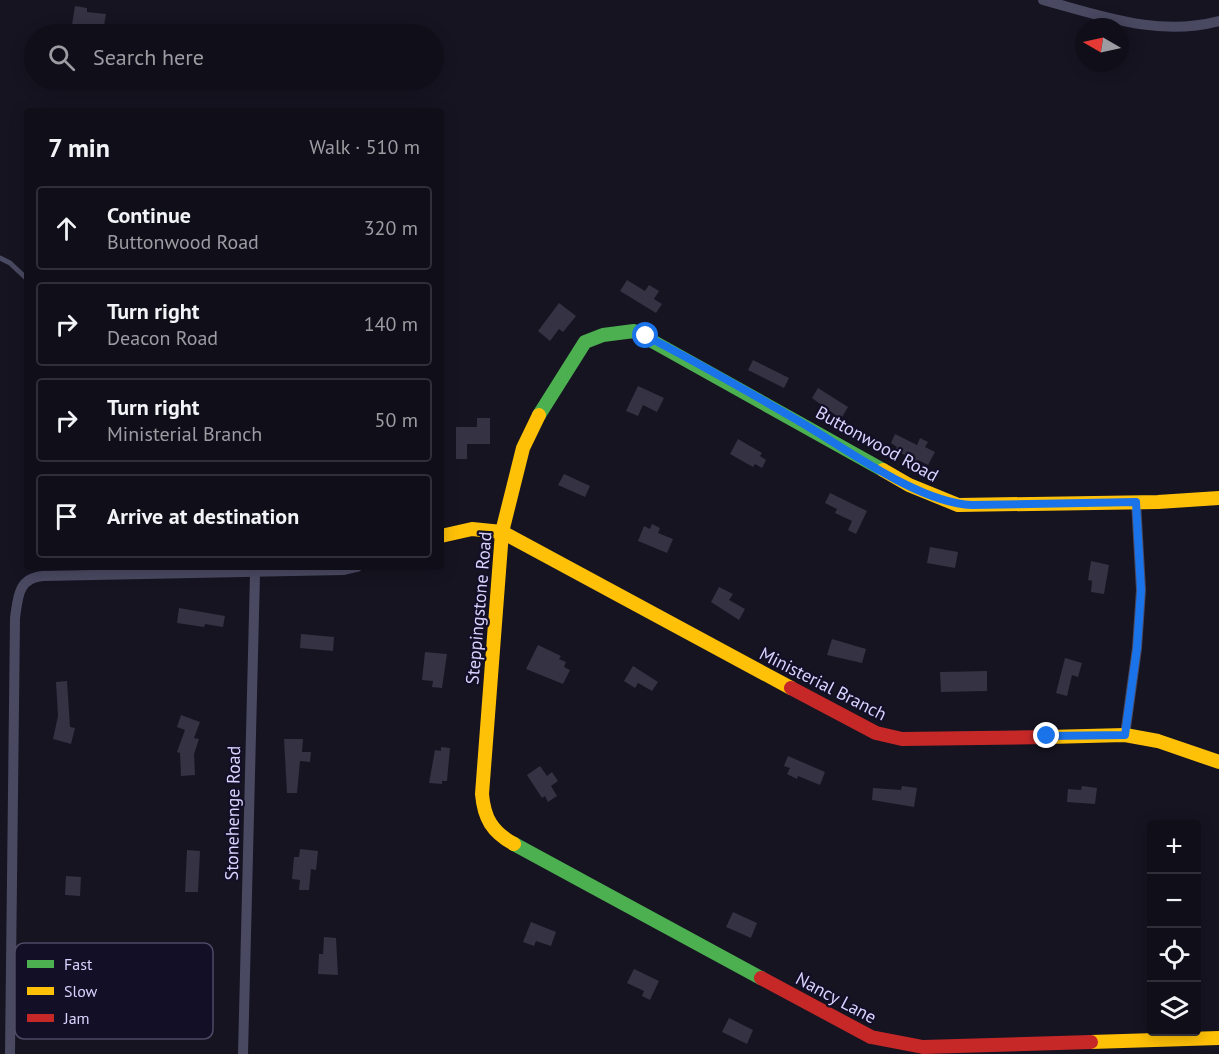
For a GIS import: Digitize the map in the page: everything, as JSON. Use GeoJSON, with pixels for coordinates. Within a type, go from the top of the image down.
{"type":"FeatureCollection","features":[{"type":"Feature","properties":{"kind":"street"},"geometry":{"type":"LineString","coordinates":[[1043,0],[1124,22],[1155,27],[1189,27],[1219,21]]}},
{"type":"Feature","properties":{"kind":"street","name":"Buttonwood Road"},"geometry":{"type":"LineString","coordinates":[[612,334],[634,332],[646,336],[909,485],[958,505],[1219,498]]}},
{"type":"Feature","properties":{"kind":"street","name":"Steppingstone Road"},"geometry":{"type":"LineString","coordinates":[[484,816],[482,794],[484,762],[502,532],[518,461],[533,425],[585,342],[596,336],[612,334]]}},
{"type":"Feature","properties":{"kind":"street"},"geometry":{"type":"LineString","coordinates":[[1125,735],[1137,648],[1141,590],[1136,502]]}},
{"type":"Feature","properties":{"kind":"street","name":"Ministerial Branch"},"geometry":{"type":"LineString","coordinates":[[444,535],[488,528],[502,532],[876,734],[902,739],[928,740],[1125,735],[1158,741],[1219,762]]}},
{"type":"Feature","properties":{"kind":"street"},"geometry":{"type":"LineString","coordinates":[[10,1054],[15,618],[22,585],[28,579],[43,576],[255,574],[344,570]]}},
{"type":"Feature","properties":{"kind":"street","name":"Stonehenge Road"},"geometry":{"type":"LineString","coordinates":[[243,1054],[255,574]]}},
{"type":"Feature","properties":{"kind":"street","name":"Nancy Lane"},"geometry":{"type":"LineString","coordinates":[[484,816],[490,826],[509,841],[859,1032],[884,1041],[930,1047],[1219,1038]]}},
{"type":"Feature","properties":{"kind":"lane"},"geometry":{"type":"LineString","coordinates":[[0,258],[10,262],[24,276]]}},
{"type":"Feature","properties":{"kind":"building"},"geometry":{"type":"Polygon","coordinates":[[[75,6],[87,8],[87,12],[106,14],[104,24],[72,24],[75,6]]]}},
{"type":"Feature","properties":{"kind":"building"},"geometry":{"type":"Polygon","coordinates":[[[627,280],[645,291],[649,285],[659,291],[654,299],[662,304],[656,313],[620,291],[627,280]]]}},
{"type":"Feature","properties":{"kind":"building"},"geometry":{"type":"Polygon","coordinates":[[[559,303],[576,316],[563,332],[559,329],[550,341],[538,331],[559,303]]]}},
{"type":"Feature","properties":{"kind":"building"},"geometry":{"type":"Polygon","coordinates":[[[753,360],[789,378],[784,388],[748,370],[753,360]]]}},
{"type":"Feature","properties":{"kind":"building"},"geometry":{"type":"Polygon","coordinates":[[[638,386],[664,398],[657,412],[643,405],[638,416],[626,411],[638,386]]]}},
{"type":"Feature","properties":{"kind":"building"},"geometry":{"type":"Polygon","coordinates":[[[818,388],[848,407],[841,419],[812,398],[818,388]]]}},
{"type":"Feature","properties":{"kind":"building"},"geometry":{"type":"Polygon","coordinates":[[[477,418],[490,418],[490,444],[467,444],[467,459],[456,459],[456,427],[477,427],[477,418]]]}},
{"type":"Feature","properties":{"kind":"building"},"geometry":{"type":"Polygon","coordinates":[[[895,434],[917,445],[920,438],[928,442],[925,447],[935,452],[928,465],[918,460],[915,465],[908,462],[911,458],[895,450],[897,447],[891,443],[895,434]]]}},
{"type":"Feature","properties":{"kind":"building"},"geometry":{"type":"Polygon","coordinates":[[[738,439],[762,453],[760,456],[766,460],[762,468],[755,464],[753,467],[730,454],[738,439]]]}},
{"type":"Feature","properties":{"kind":"building"},"geometry":{"type":"Polygon","coordinates":[[[564,474],[590,486],[585,497],[558,485],[564,474]]]}},
{"type":"Feature","properties":{"kind":"building"},"geometry":{"type":"Polygon","coordinates":[[[830,493],[867,511],[856,534],[848,530],[852,521],[835,513],[837,509],[825,503],[830,493]]]}},
{"type":"Feature","properties":{"kind":"building"},"geometry":{"type":"Polygon","coordinates":[[[652,524],[660,528],[658,533],[673,539],[667,553],[638,541],[644,526],[650,529],[652,524]]]}},
{"type":"Feature","properties":{"kind":"building"},"geometry":{"type":"Polygon","coordinates":[[[930,547],[958,552],[955,568],[927,563],[930,547]]]}},
{"type":"Feature","properties":{"kind":"building"},"geometry":{"type":"Polygon","coordinates":[[[1091,561],[1109,565],[1104,594],[1091,592],[1092,581],[1088,580],[1091,561]]]}},
{"type":"Feature","properties":{"kind":"building"},"geometry":{"type":"Polygon","coordinates":[[[719,587],[733,594],[729,600],[745,609],[739,620],[711,602],[719,587]]]}},
{"type":"Feature","properties":{"kind":"building"},"geometry":{"type":"Polygon","coordinates":[[[179,608],[225,616],[223,627],[177,623],[179,608]]]}},
{"type":"Feature","properties":{"kind":"building"},"geometry":{"type":"Polygon","coordinates":[[[301,634],[334,637],[333,651],[300,648],[301,634]]]}},
{"type":"Feature","properties":{"kind":"building"},"geometry":{"type":"Polygon","coordinates":[[[832,639],[866,649],[862,663],[827,655],[832,639]]]}},
{"type":"Feature","properties":{"kind":"building"},"geometry":{"type":"Polygon","coordinates":[[[538,645],[561,656],[559,659],[566,662],[564,667],[570,670],[563,684],[526,669],[538,645]]]}},
{"type":"Feature","properties":{"kind":"building"},"geometry":{"type":"Polygon","coordinates":[[[425,652],[447,654],[442,688],[432,687],[433,681],[422,680],[425,652]]]}},
{"type":"Feature","properties":{"kind":"building"},"geometry":{"type":"Polygon","coordinates":[[[1065,658],[1082,663],[1078,677],[1072,675],[1067,696],[1056,693],[1065,658]]]}},
{"type":"Feature","properties":{"kind":"building"},"geometry":{"type":"Polygon","coordinates":[[[633,666],[658,682],[652,691],[638,683],[635,688],[624,681],[633,666]]]}},
{"type":"Feature","properties":{"kind":"building"},"geometry":{"type":"Polygon","coordinates":[[[987,671],[987,691],[941,692],[940,672],[987,671]]]}},
{"type":"Feature","properties":{"kind":"building"},"geometry":{"type":"Polygon","coordinates":[[[67,681],[70,727],[75,728],[71,744],[53,739],[58,716],[56,682],[67,681]]]}},
{"type":"Feature","properties":{"kind":"building"},"geometry":{"type":"Polygon","coordinates":[[[181,715],[200,722],[194,738],[199,739],[194,754],[195,775],[181,776],[180,753],[177,752],[185,730],[177,727],[181,715]]]}},
{"type":"Feature","properties":{"kind":"building"},"geometry":{"type":"Polygon","coordinates":[[[284,739],[303,739],[302,752],[311,752],[310,762],[300,761],[297,793],[287,793],[284,739]]]}},
{"type":"Feature","properties":{"kind":"building"},"geometry":{"type":"Polygon","coordinates":[[[441,747],[450,748],[447,781],[442,781],[442,784],[429,783],[435,750],[441,751],[441,747]]]}},
{"type":"Feature","properties":{"kind":"building"},"geometry":{"type":"Polygon","coordinates":[[[788,756],[825,772],[820,785],[787,774],[790,768],[784,766],[788,756]]]}},
{"type":"Feature","properties":{"kind":"building"},"geometry":{"type":"Polygon","coordinates":[[[540,766],[547,776],[552,772],[558,781],[551,786],[557,796],[548,802],[545,796],[542,798],[527,775],[540,766]]]}},
{"type":"Feature","properties":{"kind":"building"},"geometry":{"type":"Polygon","coordinates":[[[902,786],[917,788],[914,807],[872,800],[873,788],[901,790],[902,786]]]}},
{"type":"Feature","properties":{"kind":"building"},"geometry":{"type":"Polygon","coordinates":[[[1082,786],[1097,788],[1095,804],[1067,802],[1068,789],[1081,790],[1082,786]]]}},
{"type":"Feature","properties":{"kind":"building"},"geometry":{"type":"Polygon","coordinates":[[[300,849],[318,851],[316,870],[311,869],[309,890],[299,890],[300,880],[292,879],[294,857],[299,857],[300,849]]]}},
{"type":"Feature","properties":{"kind":"building"},"geometry":{"type":"Polygon","coordinates":[[[187,850],[200,851],[198,892],[185,892],[187,850]]]}},
{"type":"Feature","properties":{"kind":"building"},"geometry":{"type":"Polygon","coordinates":[[[66,876],[81,877],[80,896],[65,895],[66,876]]]}},
{"type":"Feature","properties":{"kind":"building"},"geometry":{"type":"Polygon","coordinates":[[[733,912],[757,923],[751,938],[726,927],[733,912]]]}},
{"type":"Feature","properties":{"kind":"building"},"geometry":{"type":"Polygon","coordinates":[[[531,922],[556,932],[551,946],[536,941],[534,946],[523,942],[531,922]]]}},
{"type":"Feature","properties":{"kind":"building"},"geometry":{"type":"Polygon","coordinates":[[[324,937],[336,938],[338,975],[318,974],[319,954],[323,954],[324,937]]]}},
{"type":"Feature","properties":{"kind":"building"},"geometry":{"type":"Polygon","coordinates":[[[634,969],[659,981],[650,1000],[642,996],[644,991],[627,983],[634,969]]]}},
{"type":"Feature","properties":{"kind":"building"},"geometry":{"type":"Polygon","coordinates":[[[729,1018],[753,1030],[747,1044],[722,1032],[729,1018]]]}},
{"type":"Feature","properties":{"kind":"traffic: fast"},"geometry":{"type":"LineString","coordinates":[[539,415],[585,342],[603,335],[634,331],[883,470]]}},
{"type":"Feature","properties":{"kind":"traffic: fast"},"geometry":{"type":"LineString","coordinates":[[514,844],[761,978]]}},
{"type":"Feature","properties":{"kind":"traffic: slow"},"geometry":{"type":"LineString","coordinates":[[514,844],[491,824],[487,817],[482,794],[502,532],[523,448],[539,415]]}},
{"type":"Feature","properties":{"kind":"traffic: slow"},"geometry":{"type":"LineString","coordinates":[[883,470],[909,485],[958,505],[1158,502],[1219,498]]}},
{"type":"Feature","properties":{"kind":"traffic: slow"},"geometry":{"type":"LineString","coordinates":[[444,535],[472,529],[502,532],[791,688]]}},
{"type":"Feature","properties":{"kind":"traffic: slow"},"geometry":{"type":"LineString","coordinates":[[1048,737],[1125,735],[1158,741],[1219,762]]}},
{"type":"Feature","properties":{"kind":"traffic: slow"},"geometry":{"type":"LineString","coordinates":[[1091,1042],[1219,1038]]}},
{"type":"Feature","properties":{"kind":"traffic: jam"},"geometry":{"type":"LineString","coordinates":[[791,688],[876,733],[902,739],[1048,737]]}},
{"type":"Feature","properties":{"kind":"traffic: jam"},"geometry":{"type":"LineString","coordinates":[[761,978],[871,1037],[923,1047],[1091,1042]]}},
{"type":"Feature","properties":{"kind":"route"},"geometry":{"type":"LineString","coordinates":[[646,336],[909,485],[958,505],[1136,502],[1141,561],[1140,620],[1125,735],[1047,736]]}}]}
